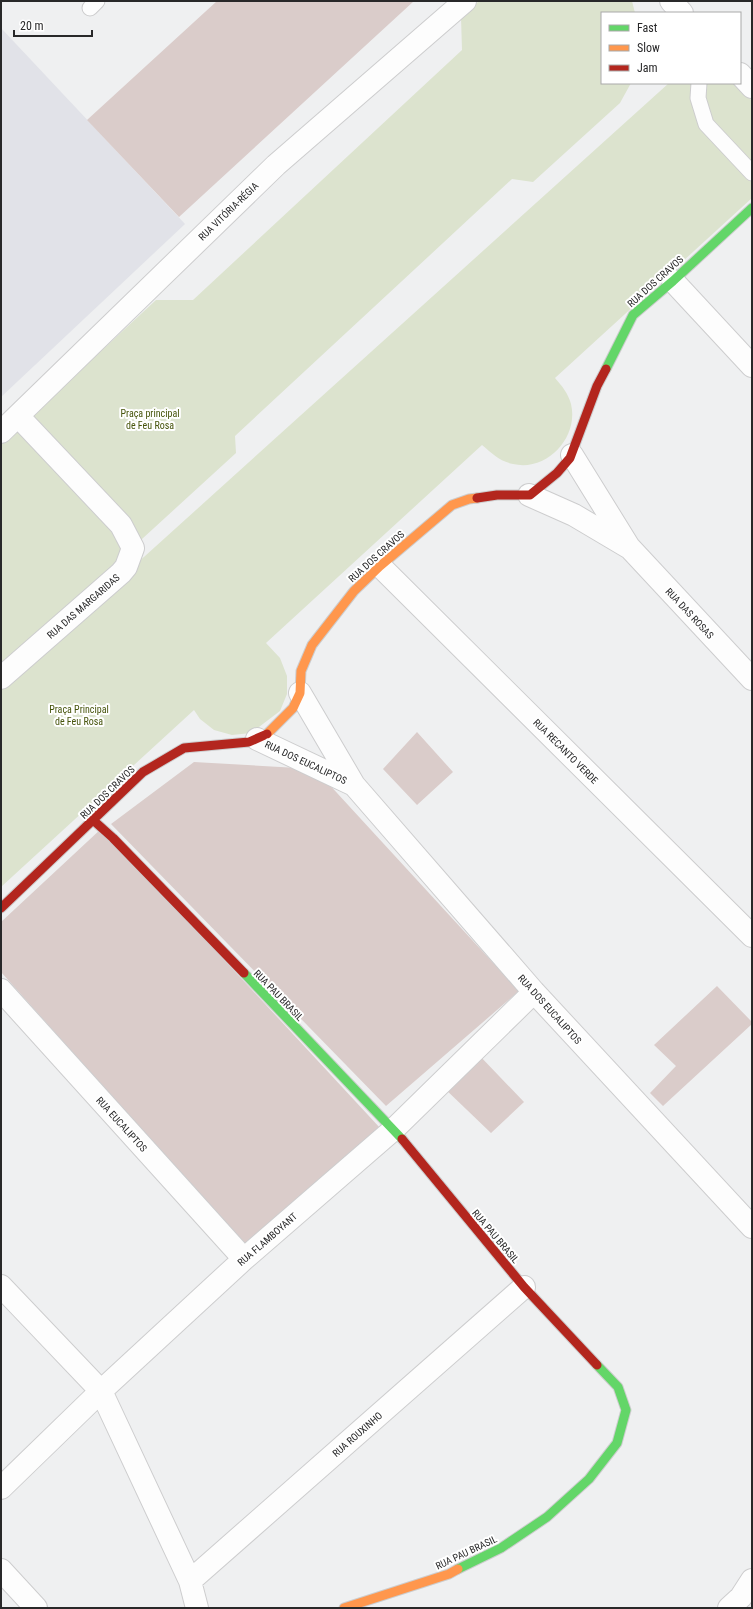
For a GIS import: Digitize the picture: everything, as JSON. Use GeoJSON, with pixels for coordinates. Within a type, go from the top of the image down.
{"type":"FeatureCollection","features":[{"type":"Feature","properties":{"kind":"street","name":"RUA VITÓRIA-RÉGIA"},"geometry":{"type":"LineString","coordinates":[[1,432],[276,165],[465,1]]}},
{"type":"Feature","properties":{"kind":"street"},"geometry":{"type":"LineString","coordinates":[[671,1],[681,12]]}},
{"type":"Feature","properties":{"kind":"street"},"geometry":{"type":"LineString","coordinates":[[741,75],[752,87]]}},
{"type":"Feature","properties":{"kind":"street","name":"RUA DOS CRAVOS"},"geometry":{"type":"LineString","coordinates":[[1,908],[143,772],[184,748],[249,742],[266,735],[293,708],[300,693],[301,671],[312,645],[354,591],[380,566],[452,505],[469,499],[497,494],[529,494],[557,473],[572,454],[597,386],[633,316],[752,208]]}},
{"type":"Feature","properties":{"kind":"street"},"geometry":{"type":"LineString","coordinates":[[673,281],[752,366]]}},
{"type":"Feature","properties":{"kind":"street","name":"RUA DAS MARGARIDAS"},"geometry":{"type":"LineString","coordinates":[[1,678],[121,573],[126,567],[133,548],[121,525],[18,416]]}},
{"type":"Feature","properties":{"kind":"street","name":"RUA DAS ROSAS"},"geometry":{"type":"LineString","coordinates":[[572,454],[629,547],[752,679]]}},
{"type":"Feature","properties":{"kind":"street","name":"RUA DAS ROSAS"},"geometry":{"type":"LineString","coordinates":[[529,494],[574,515],[629,547]]}},
{"type":"Feature","properties":{"kind":"street","name":"RUA RECANTO VERDE"},"geometry":{"type":"LineString","coordinates":[[380,566],[752,936]]}},
{"type":"Feature","properties":{"kind":"street","name":"RUA DOS EUCALIPTOS"},"geometry":{"type":"LineString","coordinates":[[300,693],[354,785],[534,992],[752,1227]]}},
{"type":"Feature","properties":{"kind":"street","name":"RUA DOS EUCALIPTOS"},"geometry":{"type":"LineString","coordinates":[[257,739],[354,785]]}},
{"type":"Feature","properties":{"kind":"street","name":"RUA PAU BRASIL"},"geometry":{"type":"LineString","coordinates":[[93,820],[113,838],[394,1129],[524,1287],[618,1387],[626,1410],[617,1443],[589,1479],[547,1517],[501,1548],[449,1574],[344,1608]]}},
{"type":"Feature","properties":{"kind":"street","name":"RUA EUCALIPTOS"},"geometry":{"type":"LineString","coordinates":[[1,990],[244,1259]]}},
{"type":"Feature","properties":{"kind":"street","name":"RUA FLAMBOYANT"},"geometry":{"type":"LineString","coordinates":[[1,1488],[101,1392],[244,1259],[394,1129],[534,992]]}},
{"type":"Feature","properties":{"kind":"street"},"geometry":{"type":"LineString","coordinates":[[1,1286],[101,1392],[190,1581],[197,1608]]}},
{"type":"Feature","properties":{"kind":"street","name":"RUA ROUXINHO"},"geometry":{"type":"LineString","coordinates":[[190,1581],[524,1287]]}},
{"type":"Feature","properties":{"kind":"street"},"geometry":{"type":"LineString","coordinates":[[1,1570],[36,1608]]}},
{"type":"Feature","properties":{"kind":"street"},"geometry":{"type":"LineString","coordinates":[[729,1608],[741,1597],[752,1580]]}},
{"type":"Feature","properties":{"kind":"lane"},"geometry":{"type":"LineString","coordinates":[[699,84],[698,98],[706,124],[752,173]]}},
{"type":"Feature","properties":{"kind":"shaded area"},"geometry":{"type":"Polygon","coordinates":[[[1,28],[185,224],[1,397],[1,28]]]}},
{"type":"Feature","properties":{"kind":"green space","name":"Praça principal de Feu Rosa"},"geometry":{"type":"Polygon","coordinates":[[[479,1],[632,1],[635,12],[601,12],[601,84],[630,84],[620,103],[533,182],[512,179],[235,436],[236,453],[1,668],[1,444],[156,300],[193,300],[462,50],[461,17],[479,1]]]}},
{"type":"Feature","properties":{"kind":"green space","name":"Praça Principal de Feu Rosa"},"geometry":{"type":"Polygon","coordinates":[[[668,84],[736,84],[752,101],[752,198],[555,378],[568,396],[571,404],[572,416],[570,428],[565,440],[558,449],[538,463],[526,465],[513,464],[504,461],[496,457],[482,445],[266,643],[280,658],[287,676],[287,694],[280,711],[251,733],[232,735],[214,730],[200,719],[194,710],[1,887],[1,686],[668,84]]]}},
{"type":"Feature","properties":{"kind":"building"},"geometry":{"type":"Polygon","coordinates":[[[217,1],[414,1],[179,217],[87,120],[217,1]]]}},
{"type":"Feature","properties":{"kind":"building"},"geometry":{"type":"Polygon","coordinates":[[[417,732],[453,772],[417,805],[383,769],[417,732]]]}},
{"type":"Feature","properties":{"kind":"building"},"geometry":{"type":"Polygon","coordinates":[[[194,762],[315,769],[519,991],[386,1106],[111,824],[194,762]]]}},
{"type":"Feature","properties":{"kind":"building"},"geometry":{"type":"Polygon","coordinates":[[[102,828],[381,1129],[251,1252],[1,972],[1,922],[102,828]]]}},
{"type":"Feature","properties":{"kind":"building"},"geometry":{"type":"Polygon","coordinates":[[[717,986],[752,1022],[752,1024],[663,1106],[650,1093],[676,1066],[654,1045],[717,986]]]}},
{"type":"Feature","properties":{"kind":"building"},"geometry":{"type":"Polygon","coordinates":[[[478,1054],[524,1102],[491,1133],[442,1086],[478,1054]]]}},
{"type":"Feature","properties":{"kind":"traffic: fast"},"geometry":{"type":"LineString","coordinates":[[606,369],[633,315],[673,281],[752,208]]}},
{"type":"Feature","properties":{"kind":"traffic: fast"},"geometry":{"type":"LineString","coordinates":[[244,973],[402,1139]]}},
{"type":"Feature","properties":{"kind":"traffic: fast"},"geometry":{"type":"LineString","coordinates":[[458,1569],[501,1548],[547,1517],[589,1479],[617,1443],[626,1410],[618,1387],[597,1365]]}},
{"type":"Feature","properties":{"kind":"traffic: slow"},"geometry":{"type":"LineString","coordinates":[[267,734],[293,708],[300,693],[301,671],[312,645],[354,591],[380,566],[452,505],[477,498]]}},
{"type":"Feature","properties":{"kind":"traffic: slow"},"geometry":{"type":"LineString","coordinates":[[344,1608],[449,1574],[458,1569]]}},
{"type":"Feature","properties":{"kind":"traffic: jam"},"geometry":{"type":"LineString","coordinates":[[477,498],[497,495],[530,495],[557,473],[570,458],[597,386],[606,369]]}},
{"type":"Feature","properties":{"kind":"traffic: jam"},"geometry":{"type":"LineString","coordinates":[[1,908],[143,772],[184,748],[249,742],[267,734]]}},
{"type":"Feature","properties":{"kind":"traffic: jam"},"geometry":{"type":"LineString","coordinates":[[93,820],[113,838],[244,973]]}},
{"type":"Feature","properties":{"kind":"traffic: jam"},"geometry":{"type":"LineString","coordinates":[[402,1139],[524,1287],[597,1365]]}}]}
